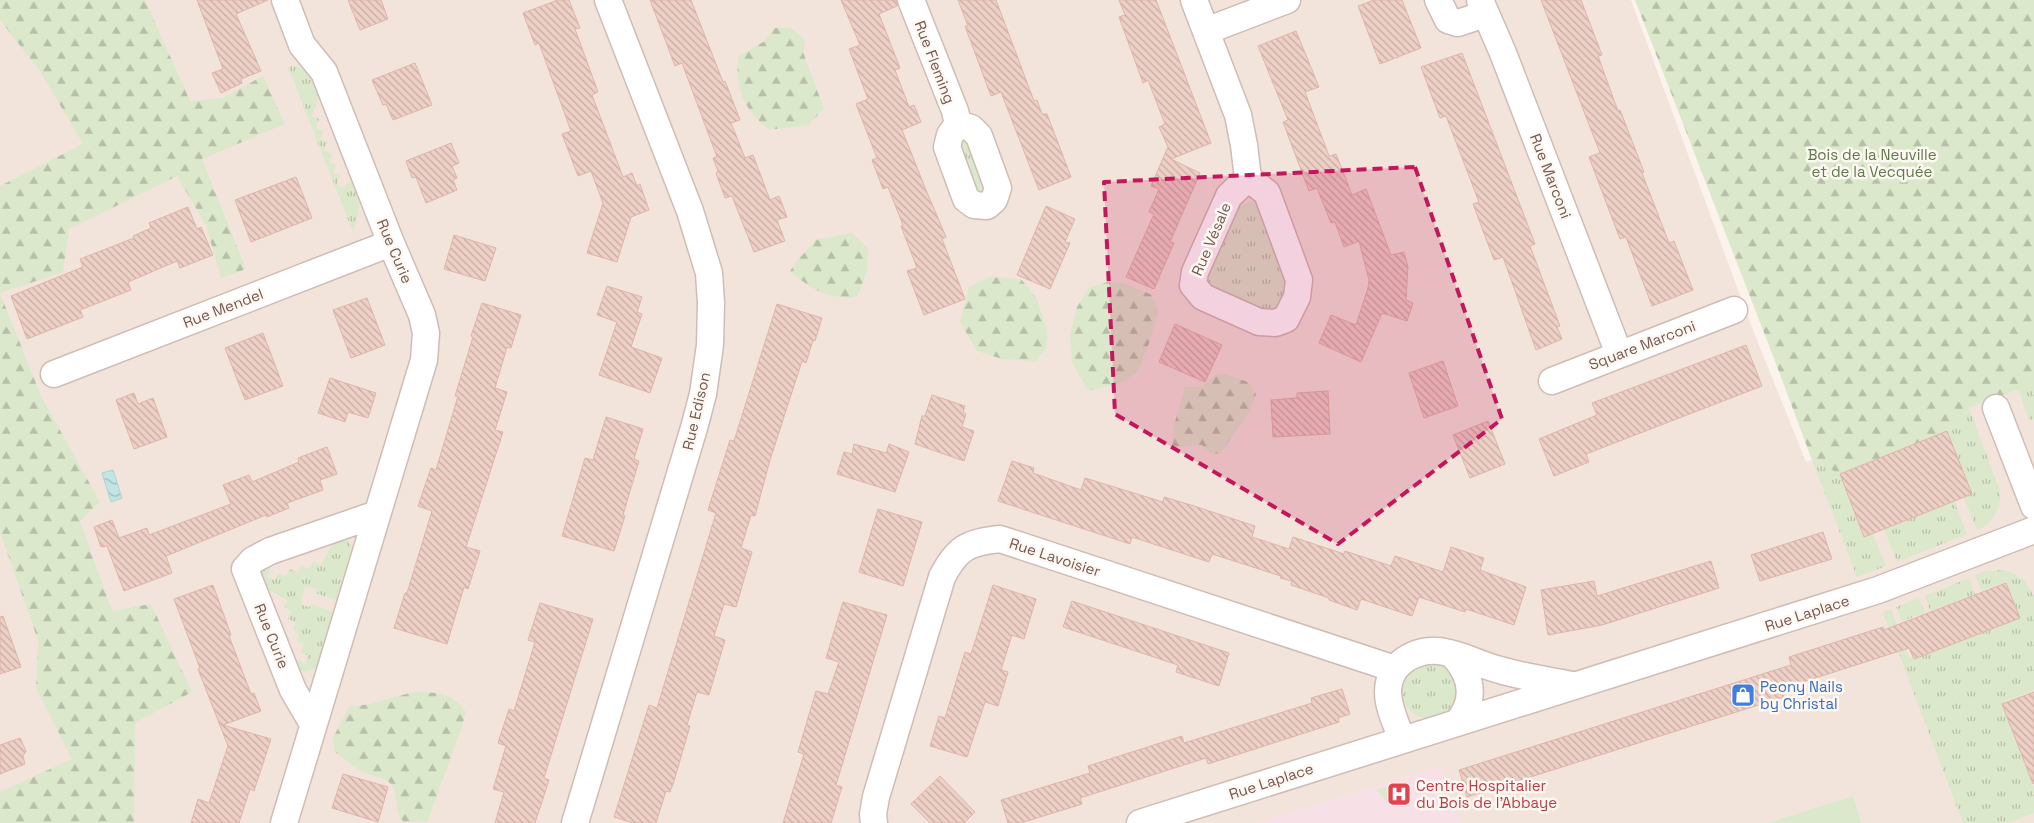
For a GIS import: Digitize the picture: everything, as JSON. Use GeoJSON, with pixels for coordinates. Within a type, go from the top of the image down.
{"type":"FeatureCollection","features":[{"type":"Feature","properties":{"kind":"street","name":"Rue Curie"},"geometry":{"type":"LineString","coordinates":[[284,823],[424,360],[426,345],[426,333],[422,315],[391,243],[324,72],[302,45],[285,0]]}},
{"type":"Feature","properties":{"kind":"street","name":"Rue Edison"},"geometry":{"type":"LineString","coordinates":[[575,823],[694,428],[703,394],[710,345],[711,303],[709,274],[690,211],[608,0]]}},
{"type":"Feature","properties":{"kind":"street","name":"Rue Fleming"},"geometry":{"type":"LineString","coordinates":[[911,0],[958,124]]}},
{"type":"Feature","properties":{"kind":"street"},"geometry":{"type":"LineString","coordinates":[[1194,0],[1238,115],[1248,178]]}},
{"type":"Feature","properties":{"kind":"street"},"geometry":{"type":"LineString","coordinates":[[1206,31],[1287,0]]}},
{"type":"Feature","properties":{"kind":"street"},"geometry":{"type":"LineString","coordinates":[[1438,0],[1448,20],[1458,23],[1483,7]]}},
{"type":"Feature","properties":{"kind":"street","name":"Rue Marconi"},"geometry":{"type":"LineString","coordinates":[[1483,7],[1503,53],[1619,354]]}},
{"type":"Feature","properties":{"kind":"street","name":"Rue Vésale"},"geometry":{"type":"LineString","coordinates":[[1248,178],[1267,193],[1299,280],[1297,297],[1286,319],[1275,323],[1259,322],[1204,297],[1193,285],[1195,272],[1229,196],[1248,178]]}},
{"type":"Feature","properties":{"kind":"street","name":"Rue Mendel"},"geometry":{"type":"LineString","coordinates":[[54,374],[391,243]]}},
{"type":"Feature","properties":{"kind":"street","name":"Square Marconi"},"geometry":{"type":"LineString","coordinates":[[1552,381],[1734,310]]}},
{"type":"Feature","properties":{"kind":"street"},"geometry":{"type":"LineString","coordinates":[[1996,408],[2034,506]]}},
{"type":"Feature","properties":{"kind":"street","name":"Rue Curie"},"geometry":{"type":"LineString","coordinates":[[313,724],[294,690],[245,569],[253,560],[270,551],[376,514]]}},
{"type":"Feature","properties":{"kind":"street","name":"Rue Laplace"},"geometry":{"type":"LineString","coordinates":[[1140,823],[1878,590],[2034,530]]}},
{"type":"Feature","properties":{"kind":"street","name":"Rue Lavoisier"},"geometry":{"type":"LineString","coordinates":[[874,823],[873,814],[876,797],[942,577],[951,560],[964,547],[978,541],[1000,539],[1395,669]]}},
{"type":"Feature","properties":{"kind":"street","name":"Rue Laplace"},"geometry":{"type":"LineString","coordinates":[[1395,669],[1405,660],[1419,652],[1433,650],[1452,654],[1506,672],[1577,685]]}},
{"type":"Feature","properties":{"kind":"street"},"geometry":{"type":"LineString","coordinates":[[1452,654],[1461,664],[1470,683],[1468,705],[1457,723]]}},
{"type":"Feature","properties":{"kind":"street"},"geometry":{"type":"LineString","coordinates":[[1395,669],[1390,680],[1388,692],[1390,705],[1402,740]]}},
{"type":"Feature","properties":{"kind":"highlighted area"},"geometry":{"type":"Polygon","coordinates":[[[1415,167],[1502,419],[1338,544],[1115,414],[1104,182],[1415,167]]]}},
{"type":"Feature","properties":{"kind":"shaded area"},"geometry":{"type":"Polygon","coordinates":[[[0,0],[1631,0],[1751,325],[1806,462],[1812,460],[1840,474],[1947,431],[1969,408],[2034,384],[2034,823],[0,823],[0,0]]]}},
{"type":"Feature","properties":{"kind":"shaded area","name":"Centre Hospitalier du Bois de l'Abbaye"},"geometry":{"type":"Polygon","coordinates":[[[1441,766],[1460,823],[1254,823],[1441,766]]]}},
{"type":"Feature","properties":{"kind":"green space"},"geometry":{"type":"Polygon","coordinates":[[[0,0],[145,0],[190,101],[223,98],[263,76],[285,124],[202,159],[246,269],[221,278],[206,225],[177,176],[69,229],[63,272],[0,293],[0,186],[83,144],[40,71],[0,20],[0,0]]]}},
{"type":"Feature","properties":{"kind":"green space","name":"Bois de la Neuville et de la Vecquée"},"geometry":{"type":"Polygon","coordinates":[[[1635,0],[2034,0],[2034,384],[1969,408],[1947,431],[1840,474],[1812,460],[1635,0]]]}},
{"type":"Feature","properties":{"kind":"green space"},"geometry":{"type":"Polygon","coordinates":[[[774,28],[791,28],[805,40],[803,52],[824,109],[808,125],[768,130],[751,112],[740,90],[738,76],[739,56],[765,41],[774,28]]]}},
{"type":"Feature","properties":{"kind":"green space"},"geometry":{"type":"Polygon","coordinates":[[[288,67],[300,67],[309,72],[316,84],[320,95],[312,116],[319,119],[316,128],[323,131],[320,139],[328,142],[324,150],[332,154],[329,162],[336,165],[333,173],[340,176],[337,184],[344,188],[349,181],[353,181],[356,188],[359,207],[353,232],[288,67]]]}},
{"type":"Feature","properties":{"kind":"green space"},"geometry":{"type":"Polygon","coordinates":[[[967,140],[987,185],[984,193],[979,193],[974,189],[960,144],[967,140]]]}},
{"type":"Feature","properties":{"kind":"green space"},"geometry":{"type":"Polygon","coordinates":[[[1248,202],[1260,206],[1289,283],[1281,307],[1270,313],[1209,286],[1207,281],[1208,271],[1237,208],[1248,202]]]}},
{"type":"Feature","properties":{"kind":"green space"},"geometry":{"type":"Polygon","coordinates":[[[852,233],[868,248],[867,272],[857,297],[829,295],[806,284],[790,272],[815,240],[852,233]]]}},
{"type":"Feature","properties":{"kind":"green space"},"geometry":{"type":"Polygon","coordinates":[[[989,277],[1021,279],[1037,299],[1047,331],[1047,347],[1036,361],[1002,359],[977,351],[960,322],[969,287],[989,277]]]}},
{"type":"Feature","properties":{"kind":"green space"},"geometry":{"type":"Polygon","coordinates":[[[1108,282],[1124,283],[1152,295],[1158,311],[1150,341],[1138,371],[1123,382],[1088,391],[1072,362],[1070,334],[1077,307],[1090,287],[1108,282]]]}},
{"type":"Feature","properties":{"kind":"green space"},"geometry":{"type":"Polygon","coordinates":[[[0,293],[41,396],[100,502],[80,521],[112,611],[151,604],[192,692],[135,723],[134,823],[0,823],[0,792],[72,759],[36,688],[38,640],[0,532],[0,293]]]}},
{"type":"Feature","properties":{"kind":"green space"},"geometry":{"type":"Polygon","coordinates":[[[1226,374],[1248,382],[1256,394],[1250,411],[1220,454],[1210,453],[1202,445],[1172,447],[1174,425],[1185,387],[1201,387],[1215,375],[1226,374]]]}},
{"type":"Feature","properties":{"kind":"green space"},"geometry":{"type":"Polygon","coordinates":[[[2034,384],[2034,419],[2029,420],[2018,389],[2034,384]]]}},
{"type":"Feature","properties":{"kind":"green space"},"geometry":{"type":"Polygon","coordinates":[[[1969,408],[2000,491],[1998,509],[1995,515],[1988,524],[1977,530],[1964,498],[1972,494],[1947,431],[1969,408]]]}},
{"type":"Feature","properties":{"kind":"green space"},"geometry":{"type":"Polygon","coordinates":[[[1812,460],[1840,474],[1864,537],[1873,534],[1886,566],[1857,577],[1812,460]]]}},
{"type":"Feature","properties":{"kind":"green space"},"geometry":{"type":"Polygon","coordinates":[[[1954,501],[1967,534],[1897,562],[1884,529],[1954,501]]]}},
{"type":"Feature","properties":{"kind":"green space"},"geometry":{"type":"Polygon","coordinates":[[[336,537],[347,539],[353,550],[339,601],[315,593],[316,589],[305,586],[301,605],[310,607],[311,604],[336,613],[319,665],[309,671],[304,671],[297,668],[288,655],[305,664],[308,656],[301,652],[304,644],[297,641],[299,633],[293,630],[296,622],[288,619],[291,611],[284,607],[287,600],[263,587],[261,575],[263,569],[273,561],[267,577],[275,580],[278,573],[286,576],[290,569],[298,573],[301,565],[309,569],[313,561],[321,565],[336,537]]]}},
{"type":"Feature","properties":{"kind":"green space"},"geometry":{"type":"Polygon","coordinates":[[[1986,571],[2011,572],[2024,580],[2034,596],[2034,690],[2005,701],[2002,705],[2034,787],[2034,813],[2008,823],[1963,823],[1883,612],[1891,609],[1909,657],[1914,659],[2020,618],[2006,582],[1981,591],[1975,575],[1986,571]]]}},
{"type":"Feature","properties":{"kind":"green space"},"geometry":{"type":"Polygon","coordinates":[[[1969,578],[1975,594],[1930,611],[1925,596],[1969,578]]]}},
{"type":"Feature","properties":{"kind":"green space"},"geometry":{"type":"Polygon","coordinates":[[[1919,598],[1925,613],[1902,621],[1896,607],[1919,598]]]}},
{"type":"Feature","properties":{"kind":"green space"},"geometry":{"type":"Polygon","coordinates":[[[1424,663],[1436,663],[1450,671],[1458,685],[1456,702],[1450,711],[1436,719],[1424,719],[1414,714],[1407,707],[1402,697],[1402,685],[1407,675],[1414,668],[1424,663]]]}},
{"type":"Feature","properties":{"kind":"green space"},"geometry":{"type":"Polygon","coordinates":[[[413,692],[443,694],[454,700],[466,712],[427,822],[404,822],[398,813],[393,786],[383,779],[363,772],[334,751],[333,738],[349,707],[371,704],[413,692]]]}},
{"type":"Feature","properties":{"kind":"green space"},"geometry":{"type":"Polygon","coordinates":[[[1406,781],[1403,797],[1388,802],[1376,790],[1406,781]]]}},
{"type":"Feature","properties":{"kind":"green space"},"geometry":{"type":"Polygon","coordinates":[[[1853,796],[1861,823],[1768,823],[1853,796]]]}},
{"type":"Feature","properties":{"kind":"water"},"geometry":{"type":"Polygon","coordinates":[[[113,470],[122,498],[111,502],[102,473],[113,470]]]}},
{"type":"Feature","properties":{"kind":"building"},"geometry":{"type":"Polygon","coordinates":[[[197,0],[268,0],[236,14],[261,71],[241,79],[242,83],[221,93],[212,73],[223,69],[197,0]]]}},
{"type":"Feature","properties":{"kind":"building"},"geometry":{"type":"Polygon","coordinates":[[[348,0],[381,0],[388,19],[360,30],[348,0]]]}},
{"type":"Feature","properties":{"kind":"building"},"geometry":{"type":"Polygon","coordinates":[[[558,0],[569,0],[580,28],[575,29],[598,92],[592,95],[623,177],[632,173],[637,186],[640,184],[649,210],[631,217],[617,262],[587,253],[603,203],[591,171],[578,176],[562,134],[571,131],[539,43],[535,45],[523,13],[558,0]]]}},
{"type":"Feature","properties":{"kind":"building"},"geometry":{"type":"Polygon","coordinates":[[[650,0],[691,0],[740,120],[731,123],[745,158],[753,155],[770,200],[779,196],[787,217],[777,220],[785,241],[754,252],[732,196],[725,198],[713,158],[717,157],[682,63],[675,66],[650,0]]]}},
{"type":"Feature","properties":{"kind":"building"},"geometry":{"type":"Polygon","coordinates":[[[841,0],[896,0],[897,6],[879,14],[900,68],[895,70],[909,107],[914,105],[921,122],[902,130],[946,237],[942,239],[965,299],[924,315],[907,271],[917,268],[888,187],[883,189],[872,160],[877,158],[856,104],[868,99],[849,49],[860,45],[841,0]]]}},
{"type":"Feature","properties":{"kind":"building"},"geometry":{"type":"Polygon","coordinates":[[[958,0],[996,0],[1034,101],[1037,100],[1042,114],[1047,114],[1071,177],[1039,190],[1001,92],[991,96],[965,26],[968,26],[958,0]]]}},
{"type":"Feature","properties":{"kind":"building"},"geometry":{"type":"Polygon","coordinates":[[[1119,0],[1156,0],[1211,143],[1171,159],[1200,173],[1170,242],[1174,243],[1154,289],[1126,277],[1154,214],[1149,212],[1159,189],[1151,186],[1168,147],[1159,127],[1165,124],[1148,80],[1143,83],[1119,17],[1125,15],[1119,0]]]}},
{"type":"Feature","properties":{"kind":"building"},"geometry":{"type":"Polygon","coordinates":[[[1374,0],[1402,0],[1421,48],[1380,64],[1358,6],[1374,0]]]}},
{"type":"Feature","properties":{"kind":"building"},"geometry":{"type":"Polygon","coordinates":[[[1541,0],[1581,0],[1602,55],[1598,56],[1618,111],[1620,110],[1644,172],[1642,173],[1669,243],[1674,241],[1693,290],[1652,306],[1626,237],[1620,239],[1589,157],[1600,153],[1541,0]]]}},
{"type":"Feature","properties":{"kind":"building"},"geometry":{"type":"Polygon","coordinates":[[[1296,31],[1319,87],[1305,92],[1329,156],[1336,154],[1352,195],[1366,189],[1391,255],[1404,252],[1408,267],[1406,300],[1413,303],[1407,321],[1382,313],[1361,362],[1319,343],[1331,315],[1356,325],[1369,280],[1359,241],[1344,247],[1335,222],[1331,223],[1317,188],[1309,191],[1283,122],[1288,120],[1258,46],[1296,31]]]}},
{"type":"Feature","properties":{"kind":"building"},"geometry":{"type":"Polygon","coordinates":[[[1462,53],[1535,244],[1530,246],[1560,326],[1557,327],[1562,339],[1536,350],[1503,257],[1494,260],[1473,204],[1479,202],[1446,116],[1440,118],[1421,67],[1462,53]]]}},
{"type":"Feature","properties":{"kind":"building"},"geometry":{"type":"Polygon","coordinates":[[[415,63],[432,105],[393,120],[386,104],[383,105],[372,80],[415,63]]]}},
{"type":"Feature","properties":{"kind":"building"},"geometry":{"type":"Polygon","coordinates":[[[451,143],[459,163],[452,166],[457,178],[453,180],[457,190],[426,203],[416,177],[412,178],[406,161],[451,143]]]}},
{"type":"Feature","properties":{"kind":"building"},"geometry":{"type":"Polygon","coordinates":[[[296,177],[312,218],[251,242],[235,200],[296,177]]]}},
{"type":"Feature","properties":{"kind":"building"},"geometry":{"type":"Polygon","coordinates":[[[1046,206],[1075,219],[1065,242],[1070,243],[1050,289],[1017,275],[1046,206]]]}},
{"type":"Feature","properties":{"kind":"building"},"geometry":{"type":"Polygon","coordinates":[[[188,207],[197,229],[201,227],[213,255],[180,268],[177,261],[128,282],[131,290],[80,310],[83,317],[27,339],[11,296],[83,267],[80,259],[134,238],[133,236],[151,228],[149,223],[188,207]]]}},
{"type":"Feature","properties":{"kind":"building"},"geometry":{"type":"Polygon","coordinates":[[[454,235],[496,248],[485,281],[444,269],[454,235]]]}},
{"type":"Feature","properties":{"kind":"building"},"geometry":{"type":"Polygon","coordinates":[[[607,286],[642,297],[637,312],[642,314],[631,347],[662,358],[650,393],[599,375],[617,322],[597,315],[607,286]]]}},
{"type":"Feature","properties":{"kind":"building"},"geometry":{"type":"Polygon","coordinates":[[[367,298],[385,345],[351,358],[333,310],[367,298]]]}},
{"type":"Feature","properties":{"kind":"building"},"geometry":{"type":"Polygon","coordinates":[[[482,303],[521,315],[511,348],[507,347],[495,388],[507,392],[495,430],[503,432],[466,547],[480,551],[468,589],[464,587],[447,644],[394,628],[405,593],[407,593],[432,511],[418,506],[431,468],[436,470],[458,396],[455,396],[473,337],[471,336],[482,303]]]}},
{"type":"Feature","properties":{"kind":"building"},"geometry":{"type":"Polygon","coordinates":[[[777,304],[822,318],[806,363],[802,361],[770,460],[755,516],[751,515],[741,548],[752,552],[736,607],[724,604],[714,636],[725,640],[709,695],[697,692],[687,725],[690,726],[674,781],[670,792],[666,791],[656,823],[633,823],[614,817],[649,705],[657,708],[716,513],[708,510],[730,440],[734,441],[777,304]]]}},
{"type":"Feature","properties":{"kind":"building"},"geometry":{"type":"Polygon","coordinates":[[[1175,324],[1222,345],[1205,382],[1159,362],[1175,324]]]}},
{"type":"Feature","properties":{"kind":"building"},"geometry":{"type":"Polygon","coordinates":[[[263,333],[283,386],[245,400],[225,348],[263,333]]]}},
{"type":"Feature","properties":{"kind":"building"},"geometry":{"type":"Polygon","coordinates":[[[1746,345],[1762,386],[1586,454],[1589,462],[1554,476],[1539,439],[1597,415],[1592,403],[1746,345]]]}},
{"type":"Feature","properties":{"kind":"building"},"geometry":{"type":"Polygon","coordinates":[[[1443,361],[1458,406],[1424,418],[1409,373],[1443,361]]]}},
{"type":"Feature","properties":{"kind":"building"},"geometry":{"type":"Polygon","coordinates":[[[330,378],[376,393],[368,418],[348,412],[345,422],[318,413],[330,378]]]}},
{"type":"Feature","properties":{"kind":"building"},"geometry":{"type":"Polygon","coordinates":[[[1328,391],[1330,434],[1273,437],[1271,400],[1297,398],[1297,393],[1328,391]]]}},
{"type":"Feature","properties":{"kind":"building"},"geometry":{"type":"Polygon","coordinates":[[[134,393],[138,404],[153,398],[167,437],[134,449],[116,400],[134,393]]]}},
{"type":"Feature","properties":{"kind":"building"},"geometry":{"type":"Polygon","coordinates":[[[932,395],[965,406],[963,412],[966,414],[962,427],[974,431],[964,461],[915,444],[922,416],[925,416],[932,395]]]}},
{"type":"Feature","properties":{"kind":"building"},"geometry":{"type":"Polygon","coordinates":[[[606,417],[643,429],[634,459],[639,461],[614,551],[562,536],[585,458],[593,460],[606,417]]]}},
{"type":"Feature","properties":{"kind":"building"},"geometry":{"type":"Polygon","coordinates":[[[1488,421],[1505,464],[1470,478],[1453,435],[1488,421]]]}},
{"type":"Feature","properties":{"kind":"building"},"geometry":{"type":"Polygon","coordinates":[[[1947,431],[1972,494],[1864,537],[1840,474],[1947,431]]]}},
{"type":"Feature","properties":{"kind":"building"},"geometry":{"type":"Polygon","coordinates":[[[854,444],[886,453],[889,444],[909,452],[895,492],[837,474],[844,452],[852,454],[854,444]]]}},
{"type":"Feature","properties":{"kind":"building"},"geometry":{"type":"Polygon","coordinates":[[[327,447],[337,474],[320,480],[323,490],[287,503],[289,508],[267,517],[266,515],[166,556],[172,573],[124,591],[107,546],[101,547],[94,527],[112,520],[119,538],[147,528],[149,535],[231,504],[223,485],[249,475],[252,482],[299,462],[298,458],[327,447]]]}},
{"type":"Feature","properties":{"kind":"building"},"geometry":{"type":"Polygon","coordinates":[[[1012,461],[1034,468],[1033,473],[1081,490],[1085,478],[1163,502],[1164,497],[1194,506],[1255,526],[1252,537],[1289,549],[1293,537],[1344,554],[1345,551],[1391,566],[1395,556],[1443,572],[1451,547],[1484,558],[1480,570],[1526,587],[1514,625],[1466,609],[1465,612],[1419,597],[1412,616],[1361,599],[1357,610],[1291,585],[1292,581],[1280,578],[1281,576],[1212,554],[1209,562],[1132,537],[1130,544],[998,501],[1012,461]]]}},
{"type":"Feature","properties":{"kind":"building"},"geometry":{"type":"Polygon","coordinates":[[[878,509],[922,522],[903,586],[859,572],[878,509]]]}},
{"type":"Feature","properties":{"kind":"building"},"geometry":{"type":"Polygon","coordinates":[[[1823,532],[1832,559],[1760,581],[1751,555],[1823,532]]]}},
{"type":"Feature","properties":{"kind":"building"},"geometry":{"type":"Polygon","coordinates":[[[1711,561],[1719,588],[1602,625],[1548,635],[1541,590],[1594,581],[1597,596],[1711,561]]]}},
{"type":"Feature","properties":{"kind":"building"},"geometry":{"type":"Polygon","coordinates":[[[2006,583],[2020,618],[1914,659],[1909,648],[1781,689],[1784,697],[1467,797],[1459,770],[1791,665],[1789,657],[1883,627],[1884,630],[2006,583]]]}},
{"type":"Feature","properties":{"kind":"building"},"geometry":{"type":"Polygon","coordinates":[[[213,585],[231,635],[229,636],[251,694],[254,693],[261,711],[223,725],[271,739],[254,791],[250,789],[239,823],[191,823],[198,799],[209,803],[228,746],[198,669],[200,668],[174,599],[213,585]]]}},
{"type":"Feature","properties":{"kind":"building"},"geometry":{"type":"Polygon","coordinates":[[[993,585],[1036,599],[1024,639],[1012,635],[1001,670],[1008,672],[998,706],[985,702],[967,757],[930,746],[939,716],[945,718],[965,652],[971,654],[993,585]]]}},
{"type":"Feature","properties":{"kind":"building"},"geometry":{"type":"Polygon","coordinates":[[[1072,601],[1229,653],[1219,686],[1176,672],[1178,665],[1063,627],[1072,601]]]}},
{"type":"Feature","properties":{"kind":"building"},"geometry":{"type":"Polygon","coordinates":[[[843,602],[887,615],[836,785],[842,787],[831,823],[783,823],[804,754],[798,752],[816,691],[828,694],[839,662],[826,658],[843,602]]]}},
{"type":"Feature","properties":{"kind":"building"},"geometry":{"type":"Polygon","coordinates":[[[540,603],[593,619],[544,778],[549,780],[535,823],[495,823],[504,792],[493,789],[506,746],[498,743],[509,709],[514,711],[535,642],[528,640],[540,603]]]}},
{"type":"Feature","properties":{"kind":"building"},"geometry":{"type":"Polygon","coordinates":[[[3,616],[21,667],[0,674],[0,617],[3,616]]]}},
{"type":"Feature","properties":{"kind":"building"},"geometry":{"type":"Polygon","coordinates":[[[1342,689],[1350,714],[1338,718],[1339,722],[1208,764],[1206,758],[1080,798],[1082,804],[1021,823],[1008,823],[1001,800],[1090,773],[1088,766],[1182,736],[1184,743],[1312,703],[1311,698],[1342,689]]]}},
{"type":"Feature","properties":{"kind":"building"},"geometry":{"type":"Polygon","coordinates":[[[2034,692],[2034,783],[2033,784],[2002,704],[2034,692]]]}},
{"type":"Feature","properties":{"kind":"building"},"geometry":{"type":"Polygon","coordinates":[[[20,738],[26,751],[23,756],[25,764],[0,774],[0,745],[20,738]]]}},
{"type":"Feature","properties":{"kind":"building"},"geometry":{"type":"Polygon","coordinates":[[[343,774],[388,787],[378,822],[332,808],[343,774]]]}},
{"type":"Feature","properties":{"kind":"building"},"geometry":{"type":"Polygon","coordinates":[[[940,776],[975,812],[964,823],[930,823],[911,804],[940,776]]]}},
{"type":"Feature","properties":{"kind":"place","name":"Peony Nails by Christal"},"geometry":{"type":"Point","coordinates":[1743,695]}},
{"type":"Feature","properties":{"kind":"place","name":"Centre Hospitalier du Bois de l'Abbaye"},"geometry":{"type":"Point","coordinates":[1399,794]}}]}
